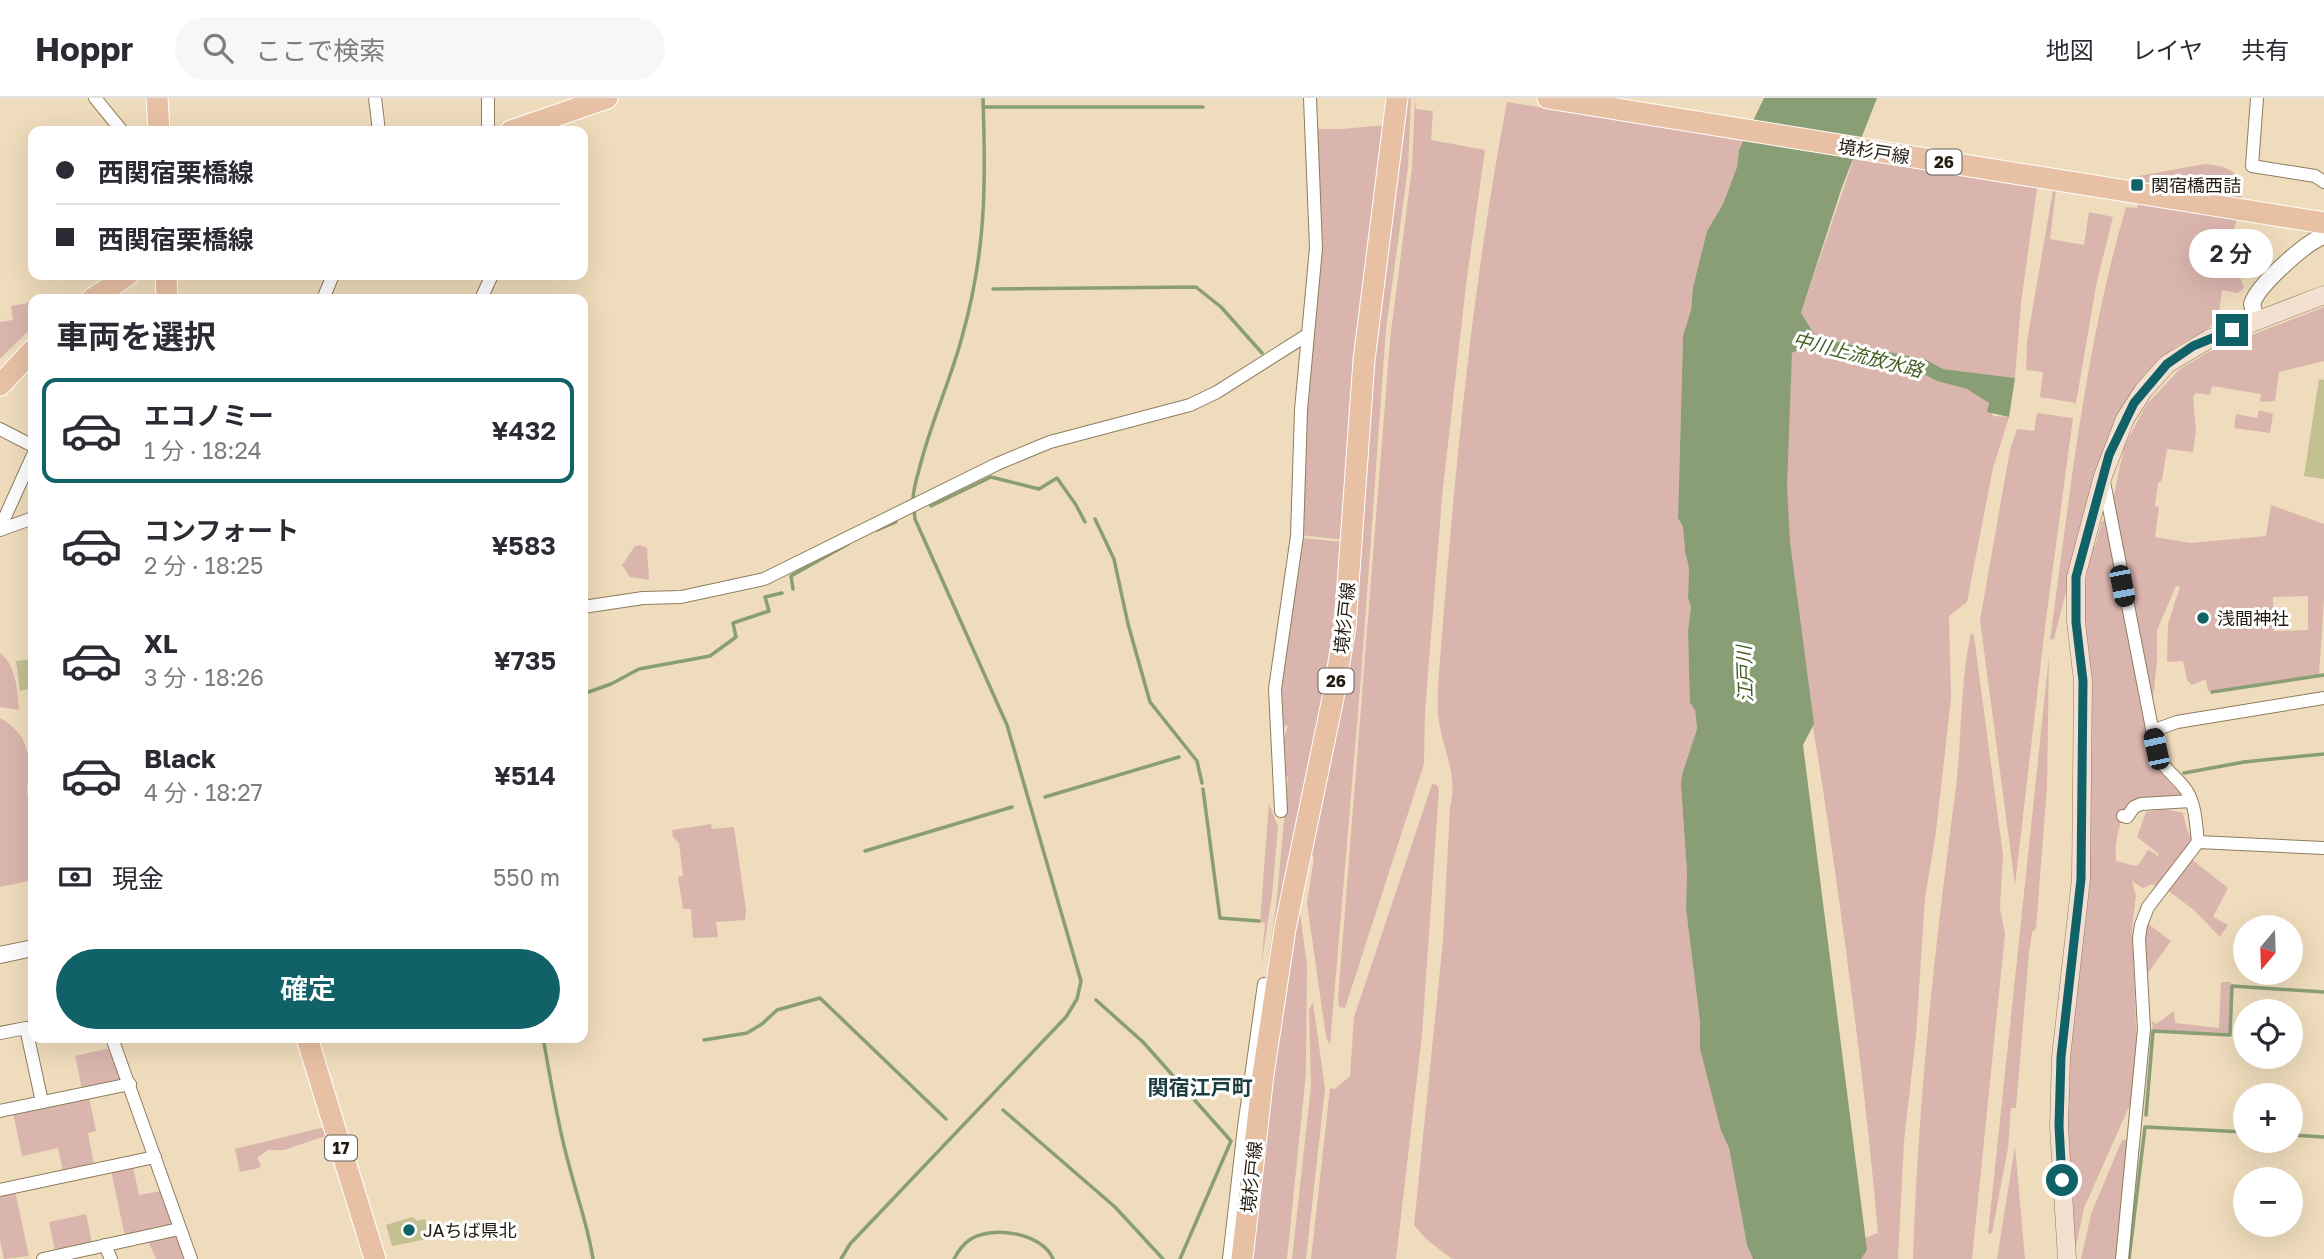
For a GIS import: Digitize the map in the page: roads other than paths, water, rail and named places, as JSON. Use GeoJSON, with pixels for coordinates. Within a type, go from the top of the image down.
{"type":"FeatureCollection","features":[{"type":"Feature","properties":{"kind":"main road"},"geometry":{"type":"LineString","coordinates":[[157,98],[159,126]]}},
{"type":"Feature","properties":{"kind":"main road"},"geometry":{"type":"LineString","coordinates":[[526,126],[607,98]]}},
{"type":"Feature","properties":{"kind":"main road","name":"境杉戸線"},"geometry":{"type":"LineString","coordinates":[[1242,1259],[1263,1075],[1285,929],[1345,626],[1367,335],[1397,98]]}},
{"type":"Feature","properties":{"kind":"main road","name":"境杉戸線"},"geometry":{"type":"LineString","coordinates":[[1548,98],[2324,223]]}},
{"type":"Feature","properties":{"kind":"main road"},"geometry":{"type":"LineString","coordinates":[[100,294],[120,280]]}},
{"type":"Feature","properties":{"kind":"main road"},"geometry":{"type":"LineString","coordinates":[[2067,1259],[2059,1115],[2061,1057],[2081,879],[2083,681],[2076,622],[2076,577],[2103,476],[2124,419],[2154,377],[2193,346],[2324,295]]}},
{"type":"Feature","properties":{"kind":"main road"},"geometry":{"type":"LineString","coordinates":[[0,385],[28,355]]}},
{"type":"Feature","properties":{"kind":"main road","name":"17"},"geometry":{"type":"LineString","coordinates":[[309,1043],[375,1259]]}},
{"type":"Feature","properties":{"kind":"street"},"geometry":{"type":"LineString","coordinates":[[95,98],[118,126]]}},
{"type":"Feature","properties":{"kind":"street"},"geometry":{"type":"LineString","coordinates":[[375,98],[378,126]]}},
{"type":"Feature","properties":{"kind":"street"},"geometry":{"type":"LineString","coordinates":[[488,98],[488,126]]}},
{"type":"Feature","properties":{"kind":"street"},"geometry":{"type":"LineString","coordinates":[[1280,811],[1275,689],[1297,536],[1307,335],[1317,248],[1310,98]]}},
{"type":"Feature","properties":{"kind":"street"},"geometry":{"type":"LineString","coordinates":[[2257,98],[2252,166],[2315,176],[2324,181]]}},
{"type":"Feature","properties":{"kind":"street"},"geometry":{"type":"LineString","coordinates":[[2256,320],[2252,304],[2258,292],[2305,246],[2324,236]]}},
{"type":"Feature","properties":{"kind":"street"},"geometry":{"type":"LineString","coordinates":[[588,606],[643,598],[681,597],[764,579],[997,464],[1050,442],[1190,405],[1217,392],[1307,335]]}},
{"type":"Feature","properties":{"kind":"street"},"geometry":{"type":"LineString","coordinates":[[0,429],[28,443]]}},
{"type":"Feature","properties":{"kind":"street"},"geometry":{"type":"LineString","coordinates":[[0,529],[28,466]]}},
{"type":"Feature","properties":{"kind":"street"},"geometry":{"type":"LineString","coordinates":[[2103,476],[2159,760],[2191,801],[2198,842],[2148,908],[2141,925],[2139,938],[2144,1029],[2122,1259]]}},
{"type":"Feature","properties":{"kind":"street"},"geometry":{"type":"LineString","coordinates":[[0,529],[28,520]]}},
{"type":"Feature","properties":{"kind":"street"},"geometry":{"type":"LineString","coordinates":[[2152,732],[2177,722],[2324,698]]}},
{"type":"Feature","properties":{"kind":"street"},"geometry":{"type":"LineString","coordinates":[[2123,816],[2127,817],[2134,807],[2141,804],[2191,801]]}},
{"type":"Feature","properties":{"kind":"street"},"geometry":{"type":"LineString","coordinates":[[2198,842],[2324,848]]}},
{"type":"Feature","properties":{"kind":"street"},"geometry":{"type":"LineString","coordinates":[[0,956],[28,949]]}},
{"type":"Feature","properties":{"kind":"street"},"geometry":{"type":"LineString","coordinates":[[1229,1259],[1242,1137],[1264,984]]}},
{"type":"Feature","properties":{"kind":"street"},"geometry":{"type":"LineString","coordinates":[[0,1033],[26,1028],[28,1037]]}},
{"type":"Feature","properties":{"kind":"street"},"geometry":{"type":"LineString","coordinates":[[29,1043],[42,1102]]}},
{"type":"Feature","properties":{"kind":"street"},"geometry":{"type":"LineString","coordinates":[[114,1043],[191,1259]]}},
{"type":"Feature","properties":{"kind":"street"},"geometry":{"type":"LineString","coordinates":[[0,1111],[130,1084]]}},
{"type":"Feature","properties":{"kind":"street"},"geometry":{"type":"LineString","coordinates":[[0,1189],[155,1157]]}},
{"type":"Feature","properties":{"kind":"street"},"geometry":{"type":"LineString","coordinates":[[43,1259],[179,1229]]}},
{"type":"Feature","properties":{"kind":"street"},"geometry":{"type":"LineString","coordinates":[[105,1245],[111,1259]]}},
{"type":"Feature","properties":{"kind":"water"},"geometry":{"type":"Polygon","coordinates":[[[1764,98],[1877,98],[1842,187],[1801,313],[1817,338],[1925,359],[1943,369],[2015,378],[2009,417],[1987,412],[1989,403],[1967,389],[1937,381],[1914,369],[1804,347],[1792,353],[1787,486],[1790,542],[1814,724],[1803,745],[1867,1250],[1861,1259],[1753,1259],[1747,1245],[1729,1148],[1721,1131],[1700,1049],[1700,1022],[1686,909],[1687,873],[1681,786],[1697,729],[1695,710],[1690,703],[1689,568],[1683,527],[1678,518],[1683,336],[1707,231],[1723,204],[1737,167],[1739,150],[1764,98]]]}},
{"type":"Feature","properties":{"kind":"waterway"},"geometry":{"type":"LineString","coordinates":[[913,501],[924,453],[962,337],[976,276],[983,218],[983,98]]}},
{"type":"Feature","properties":{"kind":"waterway"},"geometry":{"type":"LineString","coordinates":[[983,107],[1203,107]]}},
{"type":"Feature","properties":{"kind":"waterway"},"geometry":{"type":"LineString","coordinates":[[993,289],[1196,287],[1221,307],[1262,353]]}},
{"type":"Feature","properties":{"kind":"waterway"},"geometry":{"type":"LineString","coordinates":[[931,506],[991,477],[1039,489],[1057,478],[1085,522]]}},
{"type":"Feature","properties":{"kind":"waterway"},"geometry":{"type":"LineString","coordinates":[[841,1259],[850,1244],[1066,1017],[1077,999],[1081,981],[1007,725],[915,519],[914,509]]}},
{"type":"Feature","properties":{"kind":"waterway"},"geometry":{"type":"LineString","coordinates":[[1095,519],[1114,559],[1128,624],[1150,702],[1197,761],[1202,783]]}},
{"type":"Feature","properties":{"kind":"waterway"},"geometry":{"type":"LineString","coordinates":[[877,530],[896,522]]}},
{"type":"Feature","properties":{"kind":"waterway"},"geometry":{"type":"LineString","coordinates":[[793,589],[791,576],[848,544]]}},
{"type":"Feature","properties":{"kind":"waterway"},"geometry":{"type":"LineString","coordinates":[[588,692],[639,669],[710,656],[736,637],[733,623],[769,611],[765,597],[782,593]]}},
{"type":"Feature","properties":{"kind":"waterway"},"geometry":{"type":"LineString","coordinates":[[2212,692],[2324,675]]}},
{"type":"Feature","properties":{"kind":"waterway"},"geometry":{"type":"LineString","coordinates":[[2184,773],[2244,762],[2324,754]]}},
{"type":"Feature","properties":{"kind":"waterway"},"geometry":{"type":"LineString","coordinates":[[1045,797],[1179,757]]}},
{"type":"Feature","properties":{"kind":"waterway"},"geometry":{"type":"LineString","coordinates":[[1203,789],[1220,918],[1259,921]]}},
{"type":"Feature","properties":{"kind":"waterway"},"geometry":{"type":"LineString","coordinates":[[865,851],[1012,807]]}},
{"type":"Feature","properties":{"kind":"waterway"},"geometry":{"type":"LineString","coordinates":[[2146,1115],[2153,1031],[2230,1035],[2232,986],[2324,992]]}},
{"type":"Feature","properties":{"kind":"waterway"},"geometry":{"type":"LineString","coordinates":[[704,1040],[747,1033],[777,1010],[820,998],[946,1119]]}},
{"type":"Feature","properties":{"kind":"waterway"},"geometry":{"type":"LineString","coordinates":[[1096,1000],[1143,1042],[1231,1141],[1180,1259]]}},
{"type":"Feature","properties":{"kind":"waterway"},"geometry":{"type":"LineString","coordinates":[[544,1043],[561,1133],[593,1259]]}},
{"type":"Feature","properties":{"kind":"waterway"},"geometry":{"type":"LineString","coordinates":[[1003,1110],[1115,1207],[1163,1259]]}},
{"type":"Feature","properties":{"kind":"waterway"},"geometry":{"type":"LineString","coordinates":[[2129,1259],[2145,1127],[2233,1131]]}},
{"type":"Feature","properties":{"kind":"waterway"},"geometry":{"type":"LineString","coordinates":[[2303,1136],[2324,1137]]}},
{"type":"Feature","properties":{"kind":"waterway"},"geometry":{"type":"LineString","coordinates":[[954,1259],[968,1241],[989,1233],[1002,1232],[1028,1237],[1047,1250],[1053,1259]]}},
{"type":"Feature","properties":{"kind":"place","name":"関宿橋西詰"},"geometry":{"type":"Point","coordinates":[2137,185]}},
{"type":"Feature","properties":{"kind":"place","name":"浅間神社"},"geometry":{"type":"Point","coordinates":[2203,618]}},
{"type":"Feature","properties":{"kind":"place","name":"JAちば県北"},"geometry":{"type":"Point","coordinates":[409,1230]}},
{"type":"Feature","properties":{"kind":"district","name":"関宿江戸町"},"geometry":{"type":"Point","coordinates":[1200,1087]}},
{"type":"Feature","properties":{"kind":"water label","name":"中川上流放水路"},"geometry":{"type":"Point","coordinates":[1858,354]}},
{"type":"Feature","properties":{"kind":"water label","name":"江戸川"},"geometry":{"type":"Point","coordinates":[1744,674]}}]}
